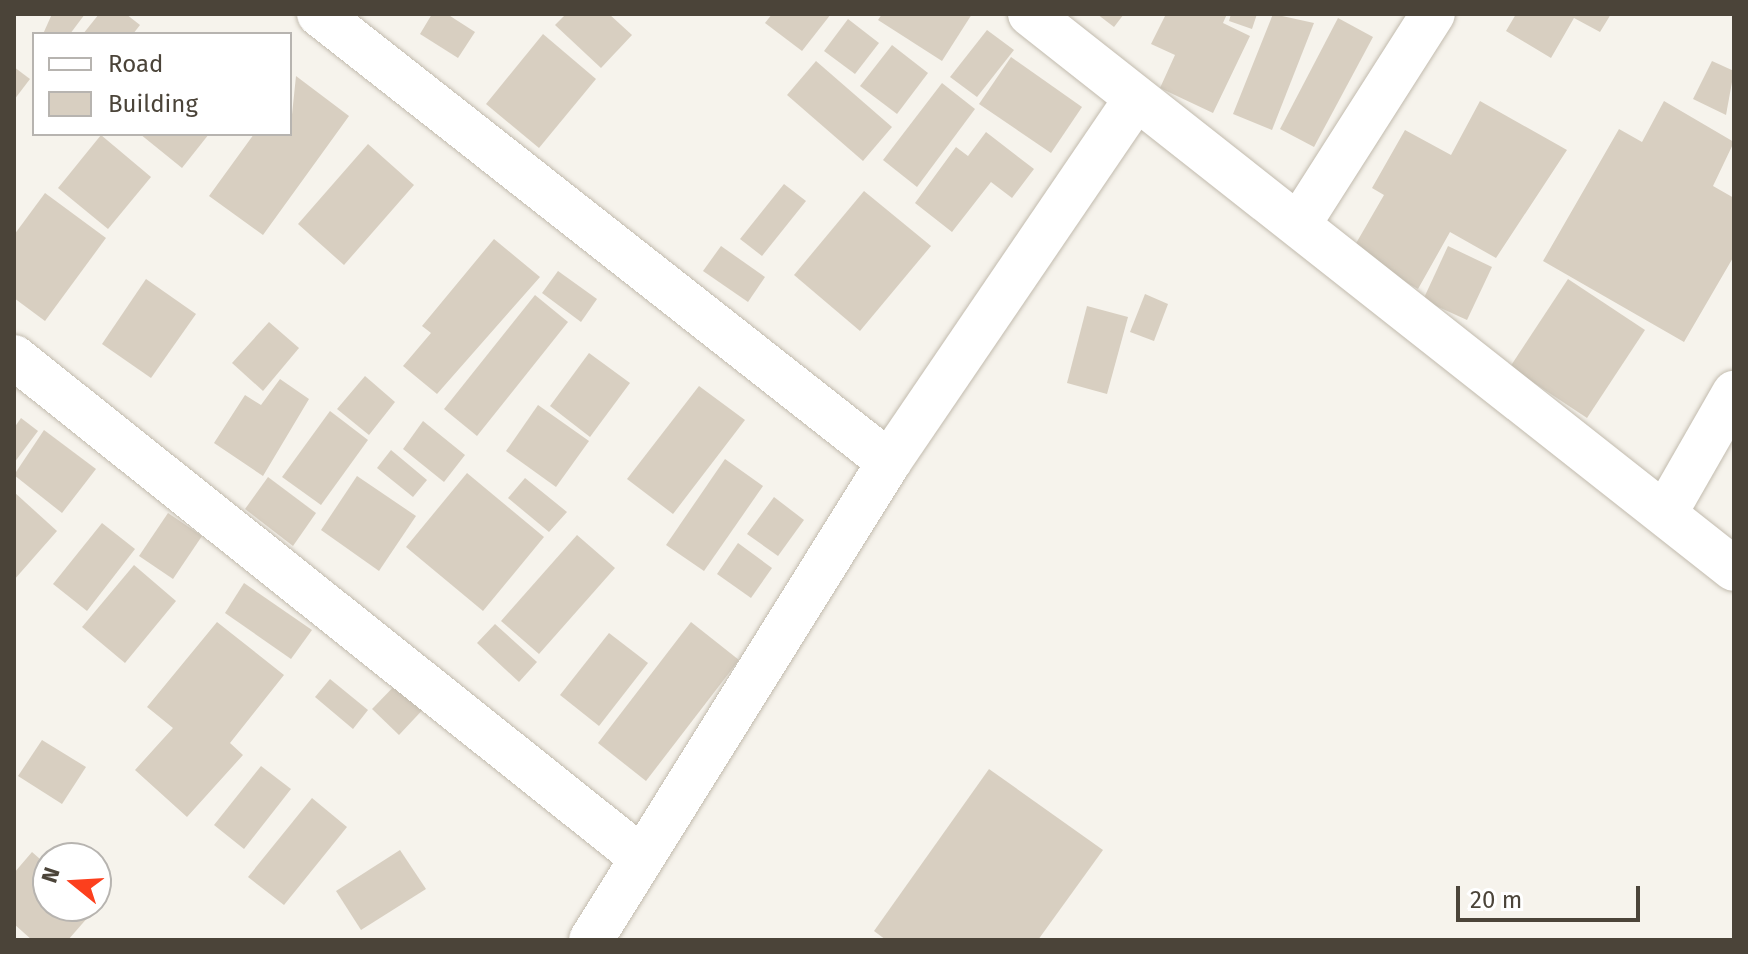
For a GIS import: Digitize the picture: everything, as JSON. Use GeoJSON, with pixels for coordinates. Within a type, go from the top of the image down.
{"type":"FeatureCollection","features":[{"type":"Feature","properties":{"kind":"street"},"geometry":{"type":"LineString","coordinates":[[319,14],[889,462]]}},
{"type":"Feature","properties":{"kind":"street"},"geometry":{"type":"LineString","coordinates":[[1030,14],[1135,100],[1667,510],[1734,569]]}},
{"type":"Feature","properties":{"kind":"street"},"geometry":{"type":"LineString","coordinates":[[1299,224],[1433,14]]}},
{"type":"Feature","properties":{"kind":"street"},"geometry":{"type":"LineString","coordinates":[[591,940],[889,462],[1135,100]]}},
{"type":"Feature","properties":{"kind":"street"},"geometry":{"type":"LineString","coordinates":[[14,357],[642,858]]}},
{"type":"Feature","properties":{"kind":"street"},"geometry":{"type":"LineString","coordinates":[[1667,510],[1734,393]]}},
{"type":"Feature","properties":{"kind":"building"},"geometry":{"type":"Polygon","coordinates":[[[52,14],[85,14],[72,32],[44,32],[52,14]]]}},
{"type":"Feature","properties":{"kind":"building"},"geometry":{"type":"Polygon","coordinates":[[[99,14],[126,14],[140,25],[135,32],[85,32],[99,14]]]}},
{"type":"Feature","properties":{"kind":"building"},"geometry":{"type":"Polygon","coordinates":[[[432,14],[447,14],[475,32],[458,58],[420,34],[432,14]]]}},
{"type":"Feature","properties":{"kind":"building"},"geometry":{"type":"Polygon","coordinates":[[[566,14],[609,14],[632,35],[601,68],[555,25],[566,14]]]}},
{"type":"Feature","properties":{"kind":"building"},"geometry":{"type":"Polygon","coordinates":[[[772,14],[831,14],[802,51],[765,23],[772,14]]]}},
{"type":"Feature","properties":{"kind":"building"},"geometry":{"type":"Polygon","coordinates":[[[882,14],[972,14],[942,61],[878,20],[882,14]]]}},
{"type":"Feature","properties":{"kind":"building"},"geometry":{"type":"Polygon","coordinates":[[[1097,14],[1124,14],[1114,27],[1097,14]]]}},
{"type":"Feature","properties":{"kind":"building"},"geometry":{"type":"Polygon","coordinates":[[[1166,14],[1227,14],[1223,23],[1250,36],[1213,113],[1160,88],[1175,55],[1151,44],[1166,14]]]}},
{"type":"Feature","properties":{"kind":"building"},"geometry":{"type":"Polygon","coordinates":[[[1231,14],[1257,14],[1252,29],[1229,21],[1231,14]]]}},
{"type":"Feature","properties":{"kind":"building"},"geometry":{"type":"Polygon","coordinates":[[[1273,14],[1314,23],[1272,130],[1233,114],[1273,14]]]}},
{"type":"Feature","properties":{"kind":"building"},"geometry":{"type":"Polygon","coordinates":[[[1516,14],[1611,14],[1600,32],[1574,18],[1551,58],[1506,31],[1516,14]]]}},
{"type":"Feature","properties":{"kind":"building"},"geometry":{"type":"Polygon","coordinates":[[[1338,18],[1373,37],[1314,147],[1280,129],[1338,18]]]}},
{"type":"Feature","properties":{"kind":"building"},"geometry":{"type":"Polygon","coordinates":[[[848,19],[879,43],[855,74],[824,51],[848,19]]]}},
{"type":"Feature","properties":{"kind":"building"},"geometry":{"type":"Polygon","coordinates":[[[987,30],[1014,50],[977,97],[950,77],[987,30]]]}},
{"type":"Feature","properties":{"kind":"building"},"geometry":{"type":"Polygon","coordinates":[[[543,34],[596,79],[539,148],[486,104],[543,34]]]}},
{"type":"Feature","properties":{"kind":"building"},"geometry":{"type":"Polygon","coordinates":[[[892,45],[928,73],[897,114],[860,86],[892,45]]]}},
{"type":"Feature","properties":{"kind":"building"},"geometry":{"type":"Polygon","coordinates":[[[1011,57],[1082,107],[1051,153],[979,104],[1011,57]]]}},
{"type":"Feature","properties":{"kind":"building"},"geometry":{"type":"Polygon","coordinates":[[[816,61],[892,127],[863,161],[787,95],[816,61]]]}},
{"type":"Feature","properties":{"kind":"building"},"geometry":{"type":"Polygon","coordinates":[[[1712,61],[1734,71],[1726,115],[1693,99],[1712,61]]]}},
{"type":"Feature","properties":{"kind":"building"},"geometry":{"type":"Polygon","coordinates":[[[14,67],[30,79],[14,100],[14,67]]]}},
{"type":"Feature","properties":{"kind":"building"},"geometry":{"type":"Polygon","coordinates":[[[296,76],[349,116],[263,235],[209,196],[253,136],[292,136],[296,76]]]}},
{"type":"Feature","properties":{"kind":"building"},"geometry":{"type":"Polygon","coordinates":[[[942,83],[975,109],[917,187],[883,160],[942,83]]]}},
{"type":"Feature","properties":{"kind":"building"},"geometry":{"type":"Polygon","coordinates":[[[1480,101],[1567,150],[1496,258],[1450,232],[1418,289],[1351,252],[1384,195],[1372,188],[1405,130],[1451,155],[1480,101]]]}},
{"type":"Feature","properties":{"kind":"building"},"geometry":{"type":"Polygon","coordinates":[[[1664,101],[1734,142],[1713,186],[1734,198],[1734,256],[1684,342],[1543,261],[1619,129],[1642,142],[1664,101]]]}},
{"type":"Feature","properties":{"kind":"building"},"geometry":{"type":"Polygon","coordinates":[[[986,132],[1034,169],[1012,198],[991,182],[952,232],[915,203],[956,147],[968,156],[986,132]]]}},
{"type":"Feature","properties":{"kind":"building"},"geometry":{"type":"Polygon","coordinates":[[[100,136],[151,177],[108,229],[58,188],[100,136]]]}},
{"type":"Feature","properties":{"kind":"building"},"geometry":{"type":"Polygon","coordinates":[[[142,136],[207,136],[182,168],[142,136]]]}},
{"type":"Feature","properties":{"kind":"building"},"geometry":{"type":"Polygon","coordinates":[[[368,144],[414,185],[344,265],[298,224],[368,144]]]}},
{"type":"Feature","properties":{"kind":"building"},"geometry":{"type":"Polygon","coordinates":[[[784,184],[806,201],[762,256],[740,239],[784,184]]]}},
{"type":"Feature","properties":{"kind":"building"},"geometry":{"type":"Polygon","coordinates":[[[864,191],[931,246],[860,331],[794,275],[864,191]]]}},
{"type":"Feature","properties":{"kind":"building"},"geometry":{"type":"Polygon","coordinates":[[[45,193],[106,238],[45,321],[14,298],[14,235],[45,193]]]}},
{"type":"Feature","properties":{"kind":"building"},"geometry":{"type":"Polygon","coordinates":[[[494,239],[540,277],[437,394],[403,366],[431,333],[422,326],[494,239]]]}},
{"type":"Feature","properties":{"kind":"building"},"geometry":{"type":"Polygon","coordinates":[[[721,246],[765,277],[748,302],[703,271],[721,246]]]}},
{"type":"Feature","properties":{"kind":"building"},"geometry":{"type":"Polygon","coordinates":[[[1448,246],[1492,267],[1467,320],[1423,300],[1448,246]]]}},
{"type":"Feature","properties":{"kind":"building"},"geometry":{"type":"Polygon","coordinates":[[[558,271],[597,299],[581,322],[542,293],[558,271]]]}},
{"type":"Feature","properties":{"kind":"building"},"geometry":{"type":"Polygon","coordinates":[[[146,279],[196,314],[151,378],[102,344],[146,279]]]}},
{"type":"Feature","properties":{"kind":"building"},"geometry":{"type":"Polygon","coordinates":[[[1568,279],[1645,330],[1587,418],[1510,367],[1568,279]]]}},
{"type":"Feature","properties":{"kind":"building"},"geometry":{"type":"Polygon","coordinates":[[[1145,294],[1168,304],[1154,341],[1130,332],[1145,294]]]}},
{"type":"Feature","properties":{"kind":"building"},"geometry":{"type":"Polygon","coordinates":[[[535,295],[568,322],[477,436],[444,409],[535,295]]]}},
{"type":"Feature","properties":{"kind":"building"},"geometry":{"type":"Polygon","coordinates":[[[1087,306],[1128,317],[1107,394],[1067,383],[1087,306]]]}},
{"type":"Feature","properties":{"kind":"building"},"geometry":{"type":"Polygon","coordinates":[[[269,322],[299,348],[263,391],[232,363],[269,322]]]}},
{"type":"Feature","properties":{"kind":"building"},"geometry":{"type":"Polygon","coordinates":[[[589,353],[630,383],[590,437],[550,406],[589,353]]]}},
{"type":"Feature","properties":{"kind":"building"},"geometry":{"type":"Polygon","coordinates":[[[365,376],[395,402],[369,435],[337,409],[365,376]]]}},
{"type":"Feature","properties":{"kind":"building"},"geometry":{"type":"Polygon","coordinates":[[[280,379],[309,399],[263,476],[214,443],[245,395],[261,405],[280,379]]]}},
{"type":"Feature","properties":{"kind":"building"},"geometry":{"type":"Polygon","coordinates":[[[699,386],[745,420],[673,514],[627,479],[699,386]]]}},
{"type":"Feature","properties":{"kind":"building"},"geometry":{"type":"Polygon","coordinates":[[[538,405],[589,441],[556,487],[506,451],[538,405]]]}},
{"type":"Feature","properties":{"kind":"building"},"geometry":{"type":"Polygon","coordinates":[[[330,411],[368,440],[321,505],[282,477],[330,411]]]}},
{"type":"Feature","properties":{"kind":"building"},"geometry":{"type":"Polygon","coordinates":[[[21,418],[38,431],[14,463],[14,428],[21,418]]]}},
{"type":"Feature","properties":{"kind":"building"},"geometry":{"type":"Polygon","coordinates":[[[423,421],[465,455],[444,482],[403,449],[423,421]]]}},
{"type":"Feature","properties":{"kind":"building"},"geometry":{"type":"Polygon","coordinates":[[[44,430],[96,469],[62,513],[14,475],[44,430]]]}},
{"type":"Feature","properties":{"kind":"building"},"geometry":{"type":"Polygon","coordinates":[[[391,450],[427,480],[413,497],[377,468],[391,450]]]}},
{"type":"Feature","properties":{"kind":"building"},"geometry":{"type":"Polygon","coordinates":[[[725,459],[763,486],[704,571],[666,545],[725,459]]]}},
{"type":"Feature","properties":{"kind":"building"},"geometry":{"type":"Polygon","coordinates":[[[467,473],[544,537],[483,611],[406,547],[467,473]]]}},
{"type":"Feature","properties":{"kind":"building"},"geometry":{"type":"Polygon","coordinates":[[[357,476],[416,516],[379,571],[321,530],[357,476]]]}},
{"type":"Feature","properties":{"kind":"building"},"geometry":{"type":"Polygon","coordinates":[[[268,477],[316,513],[293,546],[245,509],[268,477]]]}},
{"type":"Feature","properties":{"kind":"building"},"geometry":{"type":"Polygon","coordinates":[[[525,478],[567,512],[549,532],[508,498],[525,478]]]}},
{"type":"Feature","properties":{"kind":"building"},"geometry":{"type":"Polygon","coordinates":[[[14,492],[57,531],[14,580],[14,492]]]}},
{"type":"Feature","properties":{"kind":"building"},"geometry":{"type":"Polygon","coordinates":[[[774,497],[804,520],[778,556],[747,534],[774,497]]]}},
{"type":"Feature","properties":{"kind":"building"},"geometry":{"type":"Polygon","coordinates":[[[168,513],[202,536],[173,579],[139,556],[168,513]]]}},
{"type":"Feature","properties":{"kind":"building"},"geometry":{"type":"Polygon","coordinates":[[[102,523],[135,549],[87,611],[53,584],[102,523]]]}},
{"type":"Feature","properties":{"kind":"building"},"geometry":{"type":"Polygon","coordinates":[[[577,535],[615,568],[539,654],[501,621],[577,535]]]}},
{"type":"Feature","properties":{"kind":"building"},"geometry":{"type":"Polygon","coordinates":[[[738,543],[772,568],[751,598],[717,574],[738,543]]]}},
{"type":"Feature","properties":{"kind":"building"},"geometry":{"type":"Polygon","coordinates":[[[134,565],[176,601],[125,663],[82,627],[134,565]]]}},
{"type":"Feature","properties":{"kind":"building"},"geometry":{"type":"Polygon","coordinates":[[[244,583],[312,630],[291,659],[225,613],[244,583]]]}},
{"type":"Feature","properties":{"kind":"building"},"geometry":{"type":"Polygon","coordinates":[[[217,622],[284,675],[230,743],[243,755],[187,817],[135,770],[173,728],[147,707],[217,622]]]}},
{"type":"Feature","properties":{"kind":"building"},"geometry":{"type":"Polygon","coordinates":[[[691,622],[739,660],[646,781],[598,743],[691,622]]]}},
{"type":"Feature","properties":{"kind":"building"},"geometry":{"type":"Polygon","coordinates":[[[495,624],[537,662],[519,682],[477,643],[495,624]]]}},
{"type":"Feature","properties":{"kind":"building"},"geometry":{"type":"Polygon","coordinates":[[[609,633],[648,663],[599,726],[560,695],[609,633]]]}},
{"type":"Feature","properties":{"kind":"building"},"geometry":{"type":"Polygon","coordinates":[[[403,677],[429,703],[399,735],[372,709],[403,677]]]}},
{"type":"Feature","properties":{"kind":"building"},"geometry":{"type":"Polygon","coordinates":[[[330,679],[368,710],[353,729],[315,697],[330,679]]]}},
{"type":"Feature","properties":{"kind":"building"},"geometry":{"type":"Polygon","coordinates":[[[42,740],[86,767],[62,804],[18,776],[42,740]]]}},
{"type":"Feature","properties":{"kind":"building"},"geometry":{"type":"Polygon","coordinates":[[[261,766],[291,789],[244,849],[214,825],[261,766]]]}},
{"type":"Feature","properties":{"kind":"building"},"geometry":{"type":"Polygon","coordinates":[[[989,769],[1103,850],[1038,940],[886,940],[874,931],[989,769]]]}},
{"type":"Feature","properties":{"kind":"building"},"geometry":{"type":"Polygon","coordinates":[[[312,798],[347,827],[284,905],[248,877],[312,798]]]}},
{"type":"Feature","properties":{"kind":"building"},"geometry":{"type":"Polygon","coordinates":[[[400,850],[426,889],[361,930],[336,891],[400,850]]]}},
{"type":"Feature","properties":{"kind":"building"},"geometry":{"type":"Polygon","coordinates":[[[32,852],[32,922],[84,922],[68,940],[32,940],[14,924],[14,873],[32,852]]]}}]}
